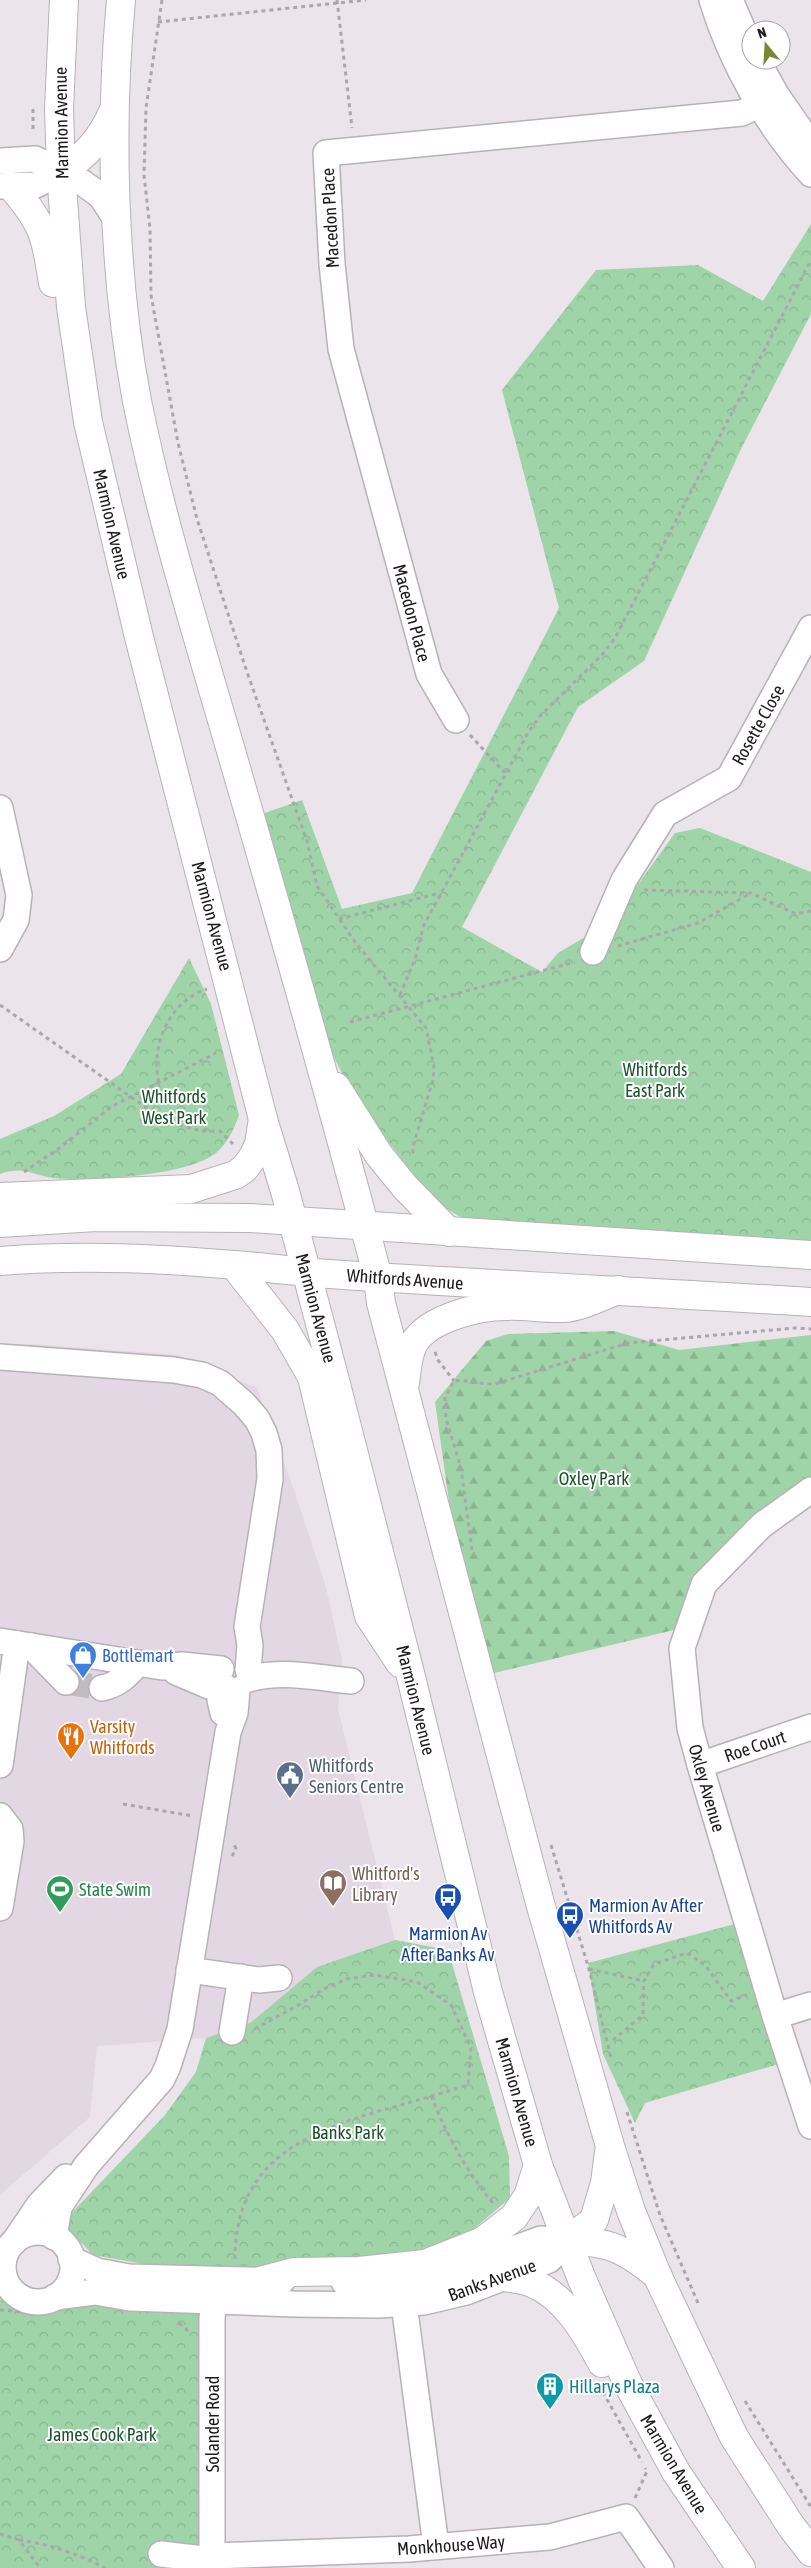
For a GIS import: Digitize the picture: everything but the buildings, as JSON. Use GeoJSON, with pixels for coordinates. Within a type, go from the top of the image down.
{"type":"FeatureCollection","features":[{"type":"Feature","properties":{"kind":"main road","name":"Marmion Avenue"},"geometry":{"type":"LineString","coordinates":[[64,0],[59,109],[60,172],[71,307],[88,422],[139,637],[263,1119],[307,1273],[412,1681],[488,1992],[538,2164],[566,2241],[628,2384],[672,2466],[741,2568]]}},
{"type":"Feature","properties":{"kind":"main road"},"geometry":{"type":"LineString","coordinates":[[121,0],[115,109],[117,221],[125,322],[134,379],[159,501],[323,1067],[378,1278],[381,1303],[540,1903],[610,2146],[631,2211],[658,2276],[734,2437],[791,2526],[811,2552]]}},
{"type":"Feature","properties":{"kind":"main road"},"geometry":{"type":"LineString","coordinates":[[60,172],[81,159],[104,132],[115,109]]}},
{"type":"Feature","properties":{"kind":"main road"},"geometry":{"type":"LineString","coordinates":[[6,186],[40,222],[46,237],[70,400],[88,422]]}},
{"type":"Feature","properties":{"kind":"main road"},"geometry":{"type":"LineString","coordinates":[[323,1067],[379,1155],[405,1187],[449,1232]]}},
{"type":"Feature","properties":{"kind":"main road"},"geometry":{"type":"LineString","coordinates":[[0,1197],[191,1190],[235,1175],[244,1169],[253,1157],[259,1144],[263,1119]]}},
{"type":"Feature","properties":{"kind":"main road"},"geometry":{"type":"LineString","coordinates":[[0,1223],[96,1217],[293,1221],[811,1255]]}},
{"type":"Feature","properties":{"kind":"main road","name":"Whitfords Avenue"},"geometry":{"type":"LineString","coordinates":[[0,1262],[89,1258],[156,1259],[378,1278],[811,1302]]}},
{"type":"Feature","properties":{"kind":"main road"},"geometry":{"type":"LineString","coordinates":[[234,1265],[285,1330],[312,1377],[369,1616],[412,1681]]}},
{"type":"Feature","properties":{"kind":"main road"},"geometry":{"type":"LineString","coordinates":[[404,1390],[409,1354],[414,1342],[426,1328],[436,1323],[468,1312],[504,1305],[566,1308],[618,1290]]}},
{"type":"Feature","properties":{"kind":"main road"},"geometry":{"type":"LineString","coordinates":[[566,2241],[594,2220],[605,2183],[610,2146]]}},
{"type":"Feature","properties":{"kind":"main road"},"geometry":{"type":"LineString","coordinates":[[260,2281],[294,2272],[359,2271],[425,2264],[483,2241],[514,2217],[528,2196],[538,2164]]}},
{"type":"Feature","properties":{"kind":"main road"},"geometry":{"type":"LineString","coordinates":[[566,2241],[589,2241],[612,2246],[632,2254],[658,2276]]}},
{"type":"Feature","properties":{"kind":"main road"},"geometry":{"type":"LineString","coordinates":[[505,2277],[532,2283],[567,2308],[588,2337],[630,2419],[643,2438],[672,2466]]}},
{"type":"Feature","properties":{"kind":"street"},"geometry":{"type":"LineString","coordinates":[[712,0],[733,54],[769,100],[811,145]]}},
{"type":"Feature","properties":{"kind":"street"},"geometry":{"type":"LineString","coordinates":[[730,0],[741,25]]}},
{"type":"Feature","properties":{"kind":"street"},"geometry":{"type":"LineString","coordinates":[[760,70],[769,100],[811,174]]}},
{"type":"Feature","properties":{"kind":"street","name":"Macedon Place"},"geometry":{"type":"LineString","coordinates":[[456,720],[429,674],[341,349],[332,264],[326,153],[742,113],[769,100]]}},
{"type":"Feature","properties":{"kind":"street"},"geometry":{"type":"LineString","coordinates":[[0,161],[35,159],[83,183],[101,196],[117,221]]}},
{"type":"Feature","properties":{"kind":"street"},"geometry":{"type":"LineString","coordinates":[[6,186],[36,185],[60,172]]}},
{"type":"Feature","properties":{"kind":"street","name":"Rosette Close"},"geometry":{"type":"LineString","coordinates":[[593,952],[624,880],[665,814],[729,778],[811,628]]}},
{"type":"Feature","properties":{"kind":"street"},"geometry":{"type":"LineString","coordinates":[[0,808],[19,895],[16,920],[0,949]]}},
{"type":"Feature","properties":{"kind":"street"},"geometry":{"type":"LineString","coordinates":[[0,1357],[174,1370],[202,1375],[220,1383],[244,1404],[257,1419],[269,1450],[270,1480],[247,1627],[236,1643],[230,1680],[228,1732],[180,2029],[165,2072],[86,2166],[59,2207],[54,2237]]}},
{"type":"Feature","properties":{"kind":"street","name":"Oxley Avenue"},"geometry":{"type":"LineString","coordinates":[[811,1490],[762,1525],[704,1584],[682,1648],[690,1728],[775,2016],[811,2126]]}},
{"type":"Feature","properties":{"kind":"street"},"geometry":{"type":"LineString","coordinates":[[16,1644],[162,1667],[182,1666],[230,1680],[258,1676],[289,1675],[351,1681]]}},
{"type":"Feature","properties":{"kind":"street"},"geometry":{"type":"LineString","coordinates":[[16,1644],[66,1682]]}},
{"type":"Feature","properties":{"kind":"street"},"geometry":{"type":"LineString","coordinates":[[0,1765],[16,1644]]}},
{"type":"Feature","properties":{"kind":"street"},"geometry":{"type":"LineString","coordinates":[[102,1688],[115,1685],[127,1676],[138,1663]]}},
{"type":"Feature","properties":{"kind":"street","name":"Roe Court"},"geometry":{"type":"LineString","coordinates":[[700,1765],[811,1727]]}},
{"type":"Feature","properties":{"kind":"street"},"geometry":{"type":"LineString","coordinates":[[0,1816],[10,1829],[11,1841],[0,1908]]}},
{"type":"Feature","properties":{"kind":"street"},"geometry":{"type":"LineString","coordinates":[[189,1970],[259,1980],[279,1978]]}},
{"type":"Feature","properties":{"kind":"street"},"geometry":{"type":"LineString","coordinates":[[232,2032],[241,1977]]}},
{"type":"Feature","properties":{"kind":"street"},"geometry":{"type":"LineString","coordinates":[[775,2016],[811,2005]]}},
{"type":"Feature","properties":{"kind":"street"},"geometry":{"type":"LineString","coordinates":[[7,2248],[33,2233],[54,2237],[65,2246],[71,2259],[70,2281],[55,2297],[46,2301],[30,2301],[6,2288],[3,2271],[7,2248],[39,2205],[66,2177],[86,2166]]}},
{"type":"Feature","properties":{"kind":"street","name":"Banks Avenue"},"geometry":{"type":"LineString","coordinates":[[55,2297],[95,2292],[130,2298],[214,2290],[260,2281],[401,2283],[435,2278],[541,2239],[566,2241]]}},
{"type":"Feature","properties":{"kind":"street","name":"Banks Avenue"},"geometry":{"type":"LineString","coordinates":[[71,2259],[97,2271],[294,2304],[404,2304],[424,2302],[466,2292],[549,2260],[566,2241]]}},
{"type":"Feature","properties":{"kind":"street","name":"Solander Road"},"geometry":{"type":"LineString","coordinates":[[212,2561],[214,2290]]}},
{"type":"Feature","properties":{"kind":"street"},"geometry":{"type":"LineString","coordinates":[[404,2304],[436,2546]]}},
{"type":"Feature","properties":{"kind":"street"},"geometry":{"type":"LineString","coordinates":[[626,2517],[661,2568]]}},
{"type":"Feature","properties":{"kind":"street","name":"Monkhouse Way"},"geometry":{"type":"LineString","coordinates":[[161,2554],[212,2561],[550,2537],[626,2517]]}},
{"type":"Feature","properties":{"kind":"path"},"geometry":{"type":"LineString","coordinates":[[162,0],[146,108],[144,174],[150,229],[151,295],[178,443],[197,519],[268,732],[307,841],[317,886],[339,919],[426,1028],[434,1067],[431,1092],[413,1146],[412,1155],[415,1164]]}},
{"type":"Feature","properties":{"kind":"path"},"geometry":{"type":"LineString","coordinates":[[158,22],[337,1],[366,0]]}},
{"type":"Feature","properties":{"kind":"path"},"geometry":{"type":"LineString","coordinates":[[337,1],[355,149]]}},
{"type":"Feature","properties":{"kind":"path"},"geometry":{"type":"LineString","coordinates":[[33,109],[33,132]]}},
{"type":"Feature","properties":{"kind":"path"},"geometry":{"type":"LineString","coordinates":[[400,994],[415,959],[424,925],[505,773],[541,715],[602,655],[615,638],[811,260]]}},
{"type":"Feature","properties":{"kind":"path"},"geometry":{"type":"LineString","coordinates":[[456,720],[505,773]]}},
{"type":"Feature","properties":{"kind":"path"},"geometry":{"type":"LineString","coordinates":[[624,880],[634,890],[751,893],[796,914],[811,911]]}},
{"type":"Feature","properties":{"kind":"path"},"geometry":{"type":"LineString","coordinates":[[339,919],[440,892]]}},
{"type":"Feature","properties":{"kind":"path"},"geometry":{"type":"LineString","coordinates":[[158,1082],[156,1071],[157,1049],[166,1026],[190,998],[208,989]]}},
{"type":"Feature","properties":{"kind":"path"},"geometry":{"type":"LineString","coordinates":[[0,1005],[165,1119],[200,1130],[220,1131],[233,1144]]}},
{"type":"Feature","properties":{"kind":"path"},"geometry":{"type":"LineString","coordinates":[[350,1022],[410,1006]]}},
{"type":"Feature","properties":{"kind":"path"},"geometry":{"type":"LineString","coordinates":[[21,1174],[130,1096],[216,1053]]}},
{"type":"Feature","properties":{"kind":"path"},"geometry":{"type":"LineString","coordinates":[[473,1554],[461,1468],[446,1419],[446,1398],[449,1388],[454,1381],[462,1380],[480,1385],[495,1384],[628,1343],[795,1328],[811,1329]]}},
{"type":"Feature","properties":{"kind":"path"},"geometry":{"type":"LineString","coordinates":[[123,1804],[224,1822],[224,1826],[236,1849]]}},
{"type":"Feature","properties":{"kind":"path"},"geometry":{"type":"LineString","coordinates":[[548,1837],[589,1969],[611,2059]]}},
{"type":"Feature","properties":{"kind":"path"},"geometry":{"type":"LineString","coordinates":[[613,2040],[643,2015],[644,1981],[654,1964],[687,1953],[705,1965],[731,2001],[767,1989]]}},
{"type":"Feature","properties":{"kind":"path"},"geometry":{"type":"LineString","coordinates":[[589,1969],[644,1981]]}},
{"type":"Feature","properties":{"kind":"path"},"geometry":{"type":"LineString","coordinates":[[232,2032],[245,2034],[333,1984],[359,1976],[375,1975],[417,1982],[451,2005],[471,2048],[468,2086],[335,2125],[297,2142],[281,2154],[258,2179],[246,2201],[238,2222],[235,2264]]}},
{"type":"Feature","properties":{"kind":"path"},"geometry":{"type":"LineString","coordinates":[[431,2096],[468,2168],[482,2190],[498,2208]]}},
{"type":"Feature","properties":{"kind":"path"},"geometry":{"type":"LineString","coordinates":[[624,2105],[660,2216],[699,2304]]}},
{"type":"Feature","properties":{"kind":"path"},"geometry":{"type":"LineString","coordinates":[[598,2381],[647,2471],[626,2517]]}},
{"type":"Feature","properties":{"kind":"path"},"geometry":{"type":"LineString","coordinates":[[744,2400],[811,2507]]}},
{"type":"Feature","properties":{"kind":"path"},"geometry":{"type":"LineString","coordinates":[[0,2534],[70,2552],[105,2568]]}},
{"type":"Feature","properties":{"kind":"path"},"geometry":{"type":"LineString","coordinates":[[18,2540],[40,2568]]}},
{"type":"Feature","properties":{"kind":"shaded area"},"geometry":{"type":"Polygon","coordinates":[[[31,1344],[178,1355],[257,1388],[294,1490],[326,1587],[342,1660],[338,1709],[395,1940],[317,1967],[250,2023],[206,2038],[97,2046],[90,2117],[0,2195],[0,1346],[31,1344]]]}},
{"type":"Feature","properties":{"kind":"green space","name":"Whitfords East Park"},"geometry":{"type":"Polygon","coordinates":[[[811,224],[811,314],[741,449],[644,661],[578,707],[462,927],[542,972],[558,953],[592,933],[634,890],[675,833],[700,828],[811,872],[811,1247],[476,1226],[435,1202],[356,1100],[325,1040],[259,815],[302,800],[342,909],[412,893],[559,608],[502,390],[596,270],[698,265],[763,301],[811,224]]]}},
{"type":"Feature","properties":{"kind":"green space","name":"Whitfords West Park"},"geometry":{"type":"Polygon","coordinates":[[[189,958],[211,1004],[239,1115],[224,1145],[216,1153],[203,1161],[184,1167],[137,1176],[68,1179],[52,1178],[21,1171],[0,1174],[0,1139],[54,1116],[121,1074],[189,958]]]}},
{"type":"Feature","properties":{"kind":"green space","name":"Oxley Park"},"geometry":{"type":"Polygon","coordinates":[[[614,1331],[679,1350],[811,1335],[811,1477],[804,1479],[724,1550],[678,1629],[490,1674],[453,1530],[435,1402],[486,1341],[508,1334],[614,1331]]]}},
{"type":"Feature","properties":{"kind":"green space"},"geometry":{"type":"Polygon","coordinates":[[[746,1921],[789,2061],[645,2103],[635,2123],[603,2054],[588,1963],[746,1921]]]}},
{"type":"Feature","properties":{"kind":"green space","name":"Banks Park"},"geometry":{"type":"Polygon","coordinates":[[[395,1940],[448,1950],[509,2156],[510,2198],[413,2281],[218,2277],[93,2255],[62,2223],[165,2115],[196,2072],[206,2038],[250,2023],[317,1967],[395,1940]]]}},
{"type":"Feature","properties":{"kind":"green space","name":"James Cook Park"},"geometry":{"type":"Polygon","coordinates":[[[0,2299],[34,2306],[207,2304],[201,2568],[0,2568],[0,2299]]]}},
{"type":"Feature","properties":{"kind":"tunnel"},"geometry":{"type":"LineString","coordinates":[[66,1682],[102,1688]]}},
{"type":"Feature","properties":{"kind":"place","name":"Bottlemart"},"geometry":{"type":"Point","coordinates":[83,1679]}},
{"type":"Feature","properties":{"kind":"place","name":"Varsity Whitfords"},"geometry":{"type":"Point","coordinates":[71,1760]}},
{"type":"Feature","properties":{"kind":"place","name":"Whitfords Seniors Centre"},"geometry":{"type":"Point","coordinates":[290,1799]}},
{"type":"Feature","properties":{"kind":"place","name":"Whitford's Library"},"geometry":{"type":"Point","coordinates":[333,1907]}},
{"type":"Feature","properties":{"kind":"place","name":"State Swim"},"geometry":{"type":"Point","coordinates":[60,1913]}},
{"type":"Feature","properties":{"kind":"place","name":"Marmion Av After Banks Av"},"geometry":{"type":"Point","coordinates":[448,1921]}},
{"type":"Feature","properties":{"kind":"place","name":"Marmion Av After Whitfords Av"},"geometry":{"type":"Point","coordinates":[570,1939]}},
{"type":"Feature","properties":{"kind":"place","name":"Hillarys Plaza"},"geometry":{"type":"Point","coordinates":[550,2410]}}]}
